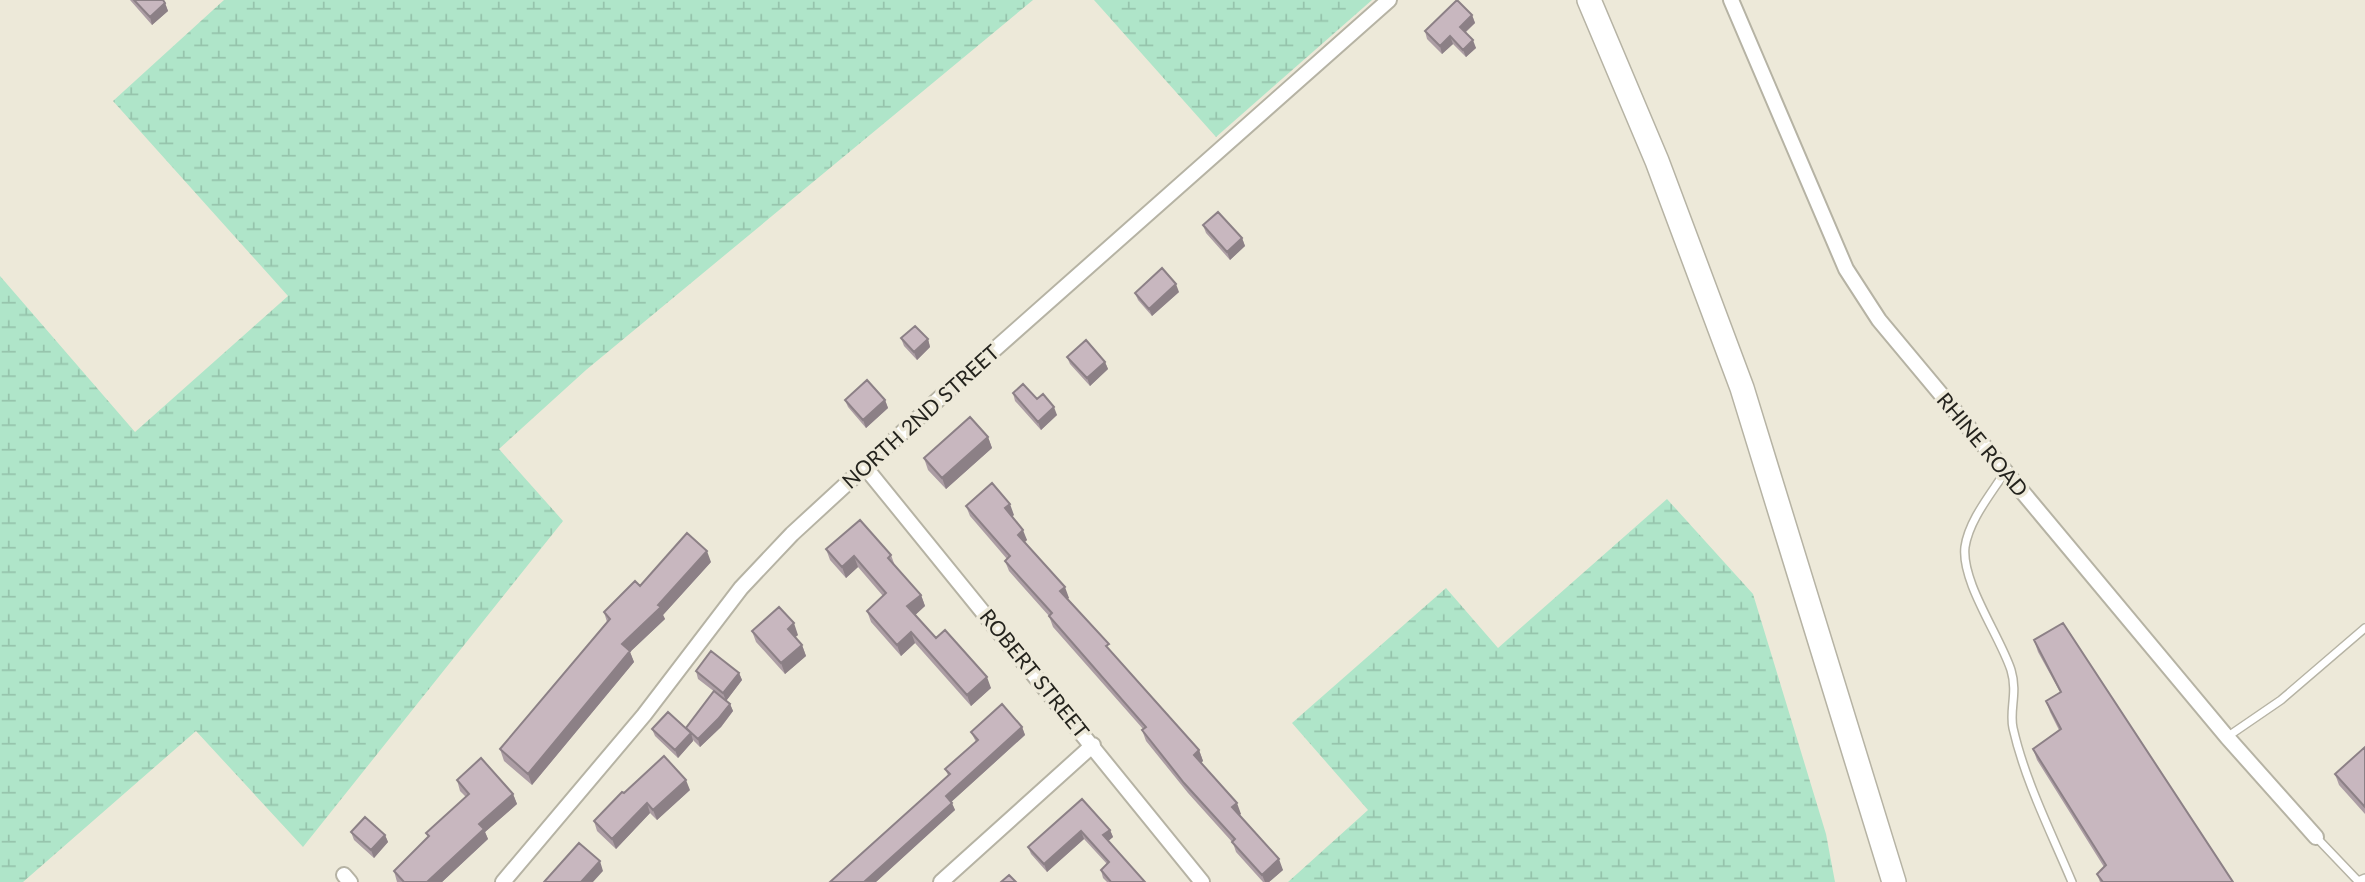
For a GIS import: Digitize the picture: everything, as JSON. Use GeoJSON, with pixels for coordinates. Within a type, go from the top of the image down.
{"type":"FeatureCollection","features":[{"type":"Feature","properties":{"kind":"highway"},"geometry":{"type":"LineString","coordinates":[[1588,0],[1657,161],[1742,388],[1894,882]]}},
{"type":"Feature","properties":{"kind":"street","name":"NORTH 2ND STREET"},"geometry":{"type":"LineString","coordinates":[[503,882],[644,715],[741,588],[792,534],[1389,0]]}},
{"type":"Feature","properties":{"kind":"street","name":"RHINE ROAD"},"geometry":{"type":"LineString","coordinates":[[1731,0],[1846,269],[1892,337],[2227,737],[2316,838]]}},
{"type":"Feature","properties":{"kind":"street","name":"ROBERT STREET"},"geometry":{"type":"LineString","coordinates":[[865,467],[1202,882]]}},
{"type":"Feature","properties":{"kind":"street"},"geometry":{"type":"LineString","coordinates":[[941,882],[1093,745]]}},
{"type":"Feature","properties":{"kind":"lane"},"geometry":{"type":"LineString","coordinates":[[2005,472],[1972,524],[1965,548],[1970,578],[2011,670],[2015,693],[2012,725],[2027,775],[2071,882]]}},
{"type":"Feature","properties":{"kind":"lane"},"geometry":{"type":"LineString","coordinates":[[2227,737],[2281,700],[2365,628]]}},
{"type":"Feature","properties":{"kind":"lane"},"geometry":{"type":"LineString","coordinates":[[2316,838],[2358,882],[2365,878]]}},
{"type":"Feature","properties":{"kind":"green space"},"geometry":{"type":"Polygon","coordinates":[[[224,0],[1033,0],[586,370],[499,449],[563,521],[303,847],[196,731],[23,882],[0,882],[0,276],[135,432],[288,296],[113,101],[224,0]]]}},
{"type":"Feature","properties":{"kind":"green space"},"geometry":{"type":"Polygon","coordinates":[[[1094,0],[1372,0],[1216,137],[1094,0]]]}},
{"type":"Feature","properties":{"kind":"green space"},"geometry":{"type":"Polygon","coordinates":[[[1667,499],[1753,594],[1826,834],[1835,882],[1288,882],[1368,810],[1292,723],[1446,588],[1498,648],[1667,499]]]}},
{"type":"Feature","properties":{"kind":"building"},"geometry":{"type":"Polygon","coordinates":[[[134,0],[163,0],[165,3],[150,17],[134,0]]]}},
{"type":"Feature","properties":{"kind":"building"},"geometry":{"type":"Polygon","coordinates":[[[1457,0],[1472,15],[1460,27],[1473,40],[1463,50],[1450,36],[1440,46],[1425,31],[1457,0]]]}},
{"type":"Feature","properties":{"kind":"building"},"geometry":{"type":"Polygon","coordinates":[[[1218,212],[1242,238],[1227,252],[1203,225],[1218,212]]]}},
{"type":"Feature","properties":{"kind":"building"},"geometry":{"type":"Polygon","coordinates":[[[1162,268],[1176,284],[1149,309],[1135,293],[1162,268]]]}},
{"type":"Feature","properties":{"kind":"building"},"geometry":{"type":"Polygon","coordinates":[[[915,326],[928,339],[914,352],[901,338],[915,326]]]}},
{"type":"Feature","properties":{"kind":"building"},"geometry":{"type":"Polygon","coordinates":[[[1086,340],[1105,362],[1087,378],[1067,357],[1086,340]]]}},
{"type":"Feature","properties":{"kind":"building"},"geometry":{"type":"Polygon","coordinates":[[[867,380],[885,400],[863,420],[845,400],[867,380]]]}},
{"type":"Feature","properties":{"kind":"building"},"geometry":{"type":"Polygon","coordinates":[[[1023,384],[1037,399],[1043,394],[1054,407],[1038,422],[1013,393],[1023,384]]]}},
{"type":"Feature","properties":{"kind":"building"},"geometry":{"type":"Polygon","coordinates":[[[970,417],[988,437],[942,478],[924,458],[970,417]]]}},
{"type":"Feature","properties":{"kind":"building"},"geometry":{"type":"Polygon","coordinates":[[[992,483],[1010,504],[1005,508],[1023,530],[1018,535],[1065,587],[1060,591],[1199,750],[1194,755],[1237,803],[1232,807],[1279,859],[1262,875],[1232,842],[1235,839],[1184,783],[1142,730],[1146,727],[1049,616],[1052,613],[1005,561],[1010,556],[966,506],[992,483]]]}},
{"type":"Feature","properties":{"kind":"building"},"geometry":{"type":"Polygon","coordinates":[[[860,520],[891,555],[888,558],[921,595],[907,606],[936,638],[945,630],[987,677],[967,695],[911,632],[897,645],[867,611],[886,593],[854,556],[842,567],[826,549],[860,520]]]}},
{"type":"Feature","properties":{"kind":"building"},"geometry":{"type":"Polygon","coordinates":[[[687,533],[707,551],[658,605],[661,607],[622,644],[630,651],[528,774],[500,749],[610,619],[604,612],[635,581],[640,586],[687,533]]]}},
{"type":"Feature","properties":{"kind":"building"},"geometry":{"type":"Polygon","coordinates":[[[779,607],[794,623],[788,629],[802,645],[781,663],[752,631],[779,607]]]}},
{"type":"Feature","properties":{"kind":"building"},"geometry":{"type":"Polygon","coordinates":[[[2063,623],[2233,882],[2103,882],[2097,874],[2106,865],[2033,749],[2061,729],[2046,701],[2061,692],[2034,640],[2063,623]]]}},
{"type":"Feature","properties":{"kind":"building"},"geometry":{"type":"Polygon","coordinates":[[[711,651],[739,673],[723,693],[696,671],[711,651]]]}},
{"type":"Feature","properties":{"kind":"building"},"geometry":{"type":"Polygon","coordinates":[[[714,691],[730,704],[698,739],[686,728],[714,691]]]}},
{"type":"Feature","properties":{"kind":"building"},"geometry":{"type":"Polygon","coordinates":[[[1002,704],[1022,727],[946,796],[952,803],[864,882],[830,882],[950,774],[945,769],[978,740],[971,732],[1002,704]]]}},
{"type":"Feature","properties":{"kind":"building"},"geometry":{"type":"Polygon","coordinates":[[[668,712],[691,733],[675,750],[652,729],[668,712]]]}},
{"type":"Feature","properties":{"kind":"building"},"geometry":{"type":"Polygon","coordinates":[[[2365,747],[2365,807],[2335,774],[2365,747]]]}},
{"type":"Feature","properties":{"kind":"building"},"geometry":{"type":"Polygon","coordinates":[[[664,756],[686,780],[653,810],[647,803],[612,839],[594,821],[622,792],[664,756]]]}},
{"type":"Feature","properties":{"kind":"building"},"geometry":{"type":"Polygon","coordinates":[[[481,758],[513,794],[479,824],[484,829],[427,882],[404,882],[394,871],[429,836],[426,833],[469,794],[457,780],[481,758]]]}},
{"type":"Feature","properties":{"kind":"building"},"geometry":{"type":"Polygon","coordinates":[[[1082,799],[1110,830],[1103,835],[1145,882],[1111,882],[1101,870],[1109,862],[1081,831],[1044,864],[1028,847],[1082,799]]]}},
{"type":"Feature","properties":{"kind":"building"},"geometry":{"type":"Polygon","coordinates":[[[365,817],[385,835],[371,850],[351,832],[365,817]]]}},
{"type":"Feature","properties":{"kind":"building"},"geometry":{"type":"Polygon","coordinates":[[[579,843],[600,861],[581,882],[544,882],[579,843]]]}},
{"type":"Feature","properties":{"kind":"building"},"geometry":{"type":"Polygon","coordinates":[[[1009,875],[1016,882],[1001,882],[1009,875]]]}}]}
